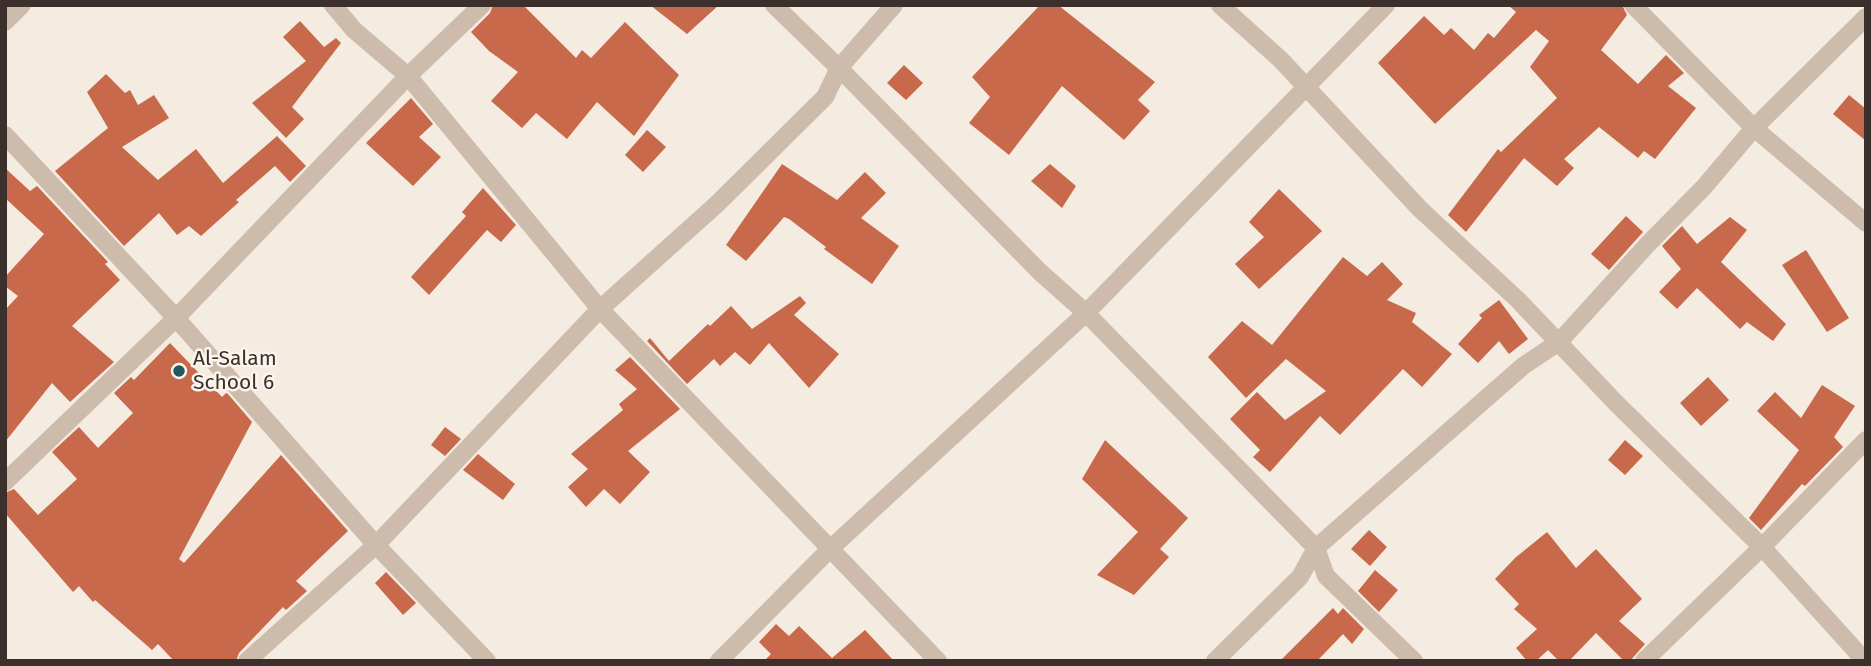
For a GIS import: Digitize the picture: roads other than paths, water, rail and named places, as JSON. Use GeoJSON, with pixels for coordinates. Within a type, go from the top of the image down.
{"type":"FeatureCollection","features":[{"type":"Feature","properties":{"kind":"street"},"geometry":{"type":"LineString","coordinates":[[5,22],[22,5]]}},
{"type":"Feature","properties":{"kind":"street"},"geometry":{"type":"LineString","coordinates":[[333,5],[354,30],[408,76],[600,309],[938,661]]}},
{"type":"Feature","properties":{"kind":"street"},"geometry":{"type":"LineString","coordinates":[[5,482],[176,318],[408,76],[482,5]]}},
{"type":"Feature","properties":{"kind":"street"},"geometry":{"type":"LineString","coordinates":[[774,5],[1040,272],[1086,313],[1316,548],[1326,576],[1414,661]]}},
{"type":"Feature","properties":{"kind":"street"},"geometry":{"type":"LineString","coordinates":[[247,661],[376,545],[600,309],[717,204],[825,97],[839,68],[894,5]]}},
{"type":"Feature","properties":{"kind":"street"},"geometry":{"type":"LineString","coordinates":[[1220,5],[1281,60],[1420,209],[1518,300],[1615,402],[1762,547],[1865,661]]}},
{"type":"Feature","properties":{"kind":"street"},"geometry":{"type":"LineString","coordinates":[[719,661],[830,549],[1086,313],[1386,5]]}},
{"type":"Feature","properties":{"kind":"street"},"geometry":{"type":"LineString","coordinates":[[1633,5],[1755,128],[1866,223]]}},
{"type":"Feature","properties":{"kind":"street"},"geometry":{"type":"LineString","coordinates":[[1214,661],[1300,578],[1316,548],[1523,366],[1559,342],[1704,187],[1755,128],[1866,17]]}},
{"type":"Feature","properties":{"kind":"street"},"geometry":{"type":"LineString","coordinates":[[5,135],[176,318],[376,545],[487,661]]}},
{"type":"Feature","properties":{"kind":"street"},"geometry":{"type":"LineString","coordinates":[[1644,661],[1762,547],[1866,440]]}},
{"type":"Feature","properties":{"kind":"place","name":"Al-Salam School 6"},"geometry":{"type":"Point","coordinates":[179,371]}}]}
